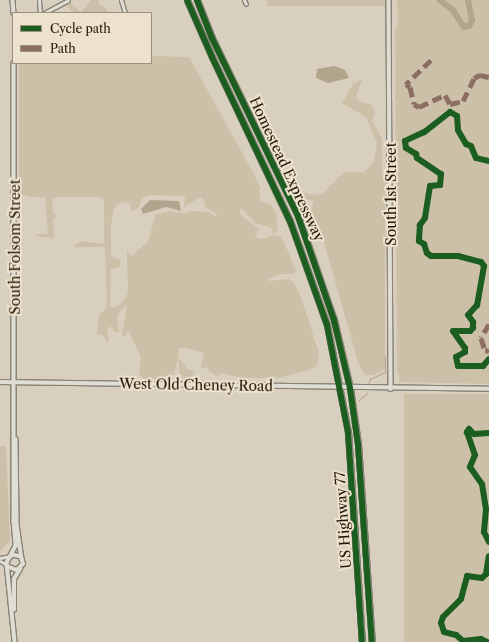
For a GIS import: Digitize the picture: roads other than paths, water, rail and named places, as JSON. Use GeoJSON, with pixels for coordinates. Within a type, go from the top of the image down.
{"type":"FeatureCollection","features":[{"type":"Feature","properties":{"kind":"highway","name":"Homestead Expressway"},"geometry":{"type":"LineString","coordinates":[[187,0],[300,246],[327,325],[342,398]]}},
{"type":"Feature","properties":{"kind":"highway","name":"Homestead Expressway"},"geometry":{"type":"LineString","coordinates":[[197,0],[308,242],[334,320],[350,388],[351,399]]}},
{"type":"Feature","properties":{"kind":"highway","name":"US Highway 77"},"geometry":{"type":"LineString","coordinates":[[342,398],[352,475],[362,642]]}},
{"type":"Feature","properties":{"kind":"highway","name":"US Highway 77"},"geometry":{"type":"LineString","coordinates":[[351,399],[361,471],[372,642]]}},
{"type":"Feature","properties":{"kind":"street"},"geometry":{"type":"LineString","coordinates":[[13,0],[14,12]]}},
{"type":"Feature","properties":{"kind":"street"},"geometry":{"type":"LineString","coordinates":[[39,0],[40,12]]}},
{"type":"Feature","properties":{"kind":"street"},"geometry":{"type":"LineString","coordinates":[[46,12],[68,0]]}},
{"type":"Feature","properties":{"kind":"street"},"geometry":{"type":"LineString","coordinates":[[121,0],[125,12]]}},
{"type":"Feature","properties":{"kind":"street"},"geometry":{"type":"LineString","coordinates":[[244,0],[246,4]]}},
{"type":"Feature","properties":{"kind":"street","name":"South 1st Street"},"geometry":{"type":"LineString","coordinates":[[389,0],[391,389]]}},
{"type":"Feature","properties":{"kind":"street","name":"South Folsom Street"},"geometry":{"type":"LineString","coordinates":[[11,555],[16,546],[14,521],[14,64]]}},
{"type":"Feature","properties":{"kind":"street","name":"West Old Cheney Road"},"geometry":{"type":"LineString","coordinates":[[0,382],[391,389],[489,389]]}},
{"type":"Feature","properties":{"kind":"street","name":"South Folsom Street"},"geometry":{"type":"LineString","coordinates":[[15,431],[17,524],[22,559]]}},
{"type":"Feature","properties":{"kind":"street"},"geometry":{"type":"LineString","coordinates":[[11,555],[8,566],[14,613]]}},
{"type":"Feature","properties":{"kind":"street"},"geometry":{"type":"LineString","coordinates":[[0,558],[11,555],[19,555],[22,559],[20,569],[14,579],[15,642]]}},
{"type":"Feature","properties":{"kind":"street"},"geometry":{"type":"LineString","coordinates":[[0,561],[15,570],[20,569]]}},
{"type":"Feature","properties":{"kind":"waterway"},"geometry":{"type":"LineString","coordinates":[[440,0],[454,11],[464,27],[469,26],[472,21],[468,0]]}},
{"type":"Feature","properties":{"kind":"waterway"},"geometry":{"type":"LineString","coordinates":[[368,385],[370,379],[385,372],[385,356]]}},
{"type":"Feature","properties":{"kind":"waterway"},"geometry":{"type":"LineString","coordinates":[[358,401],[368,392]]}}]}
